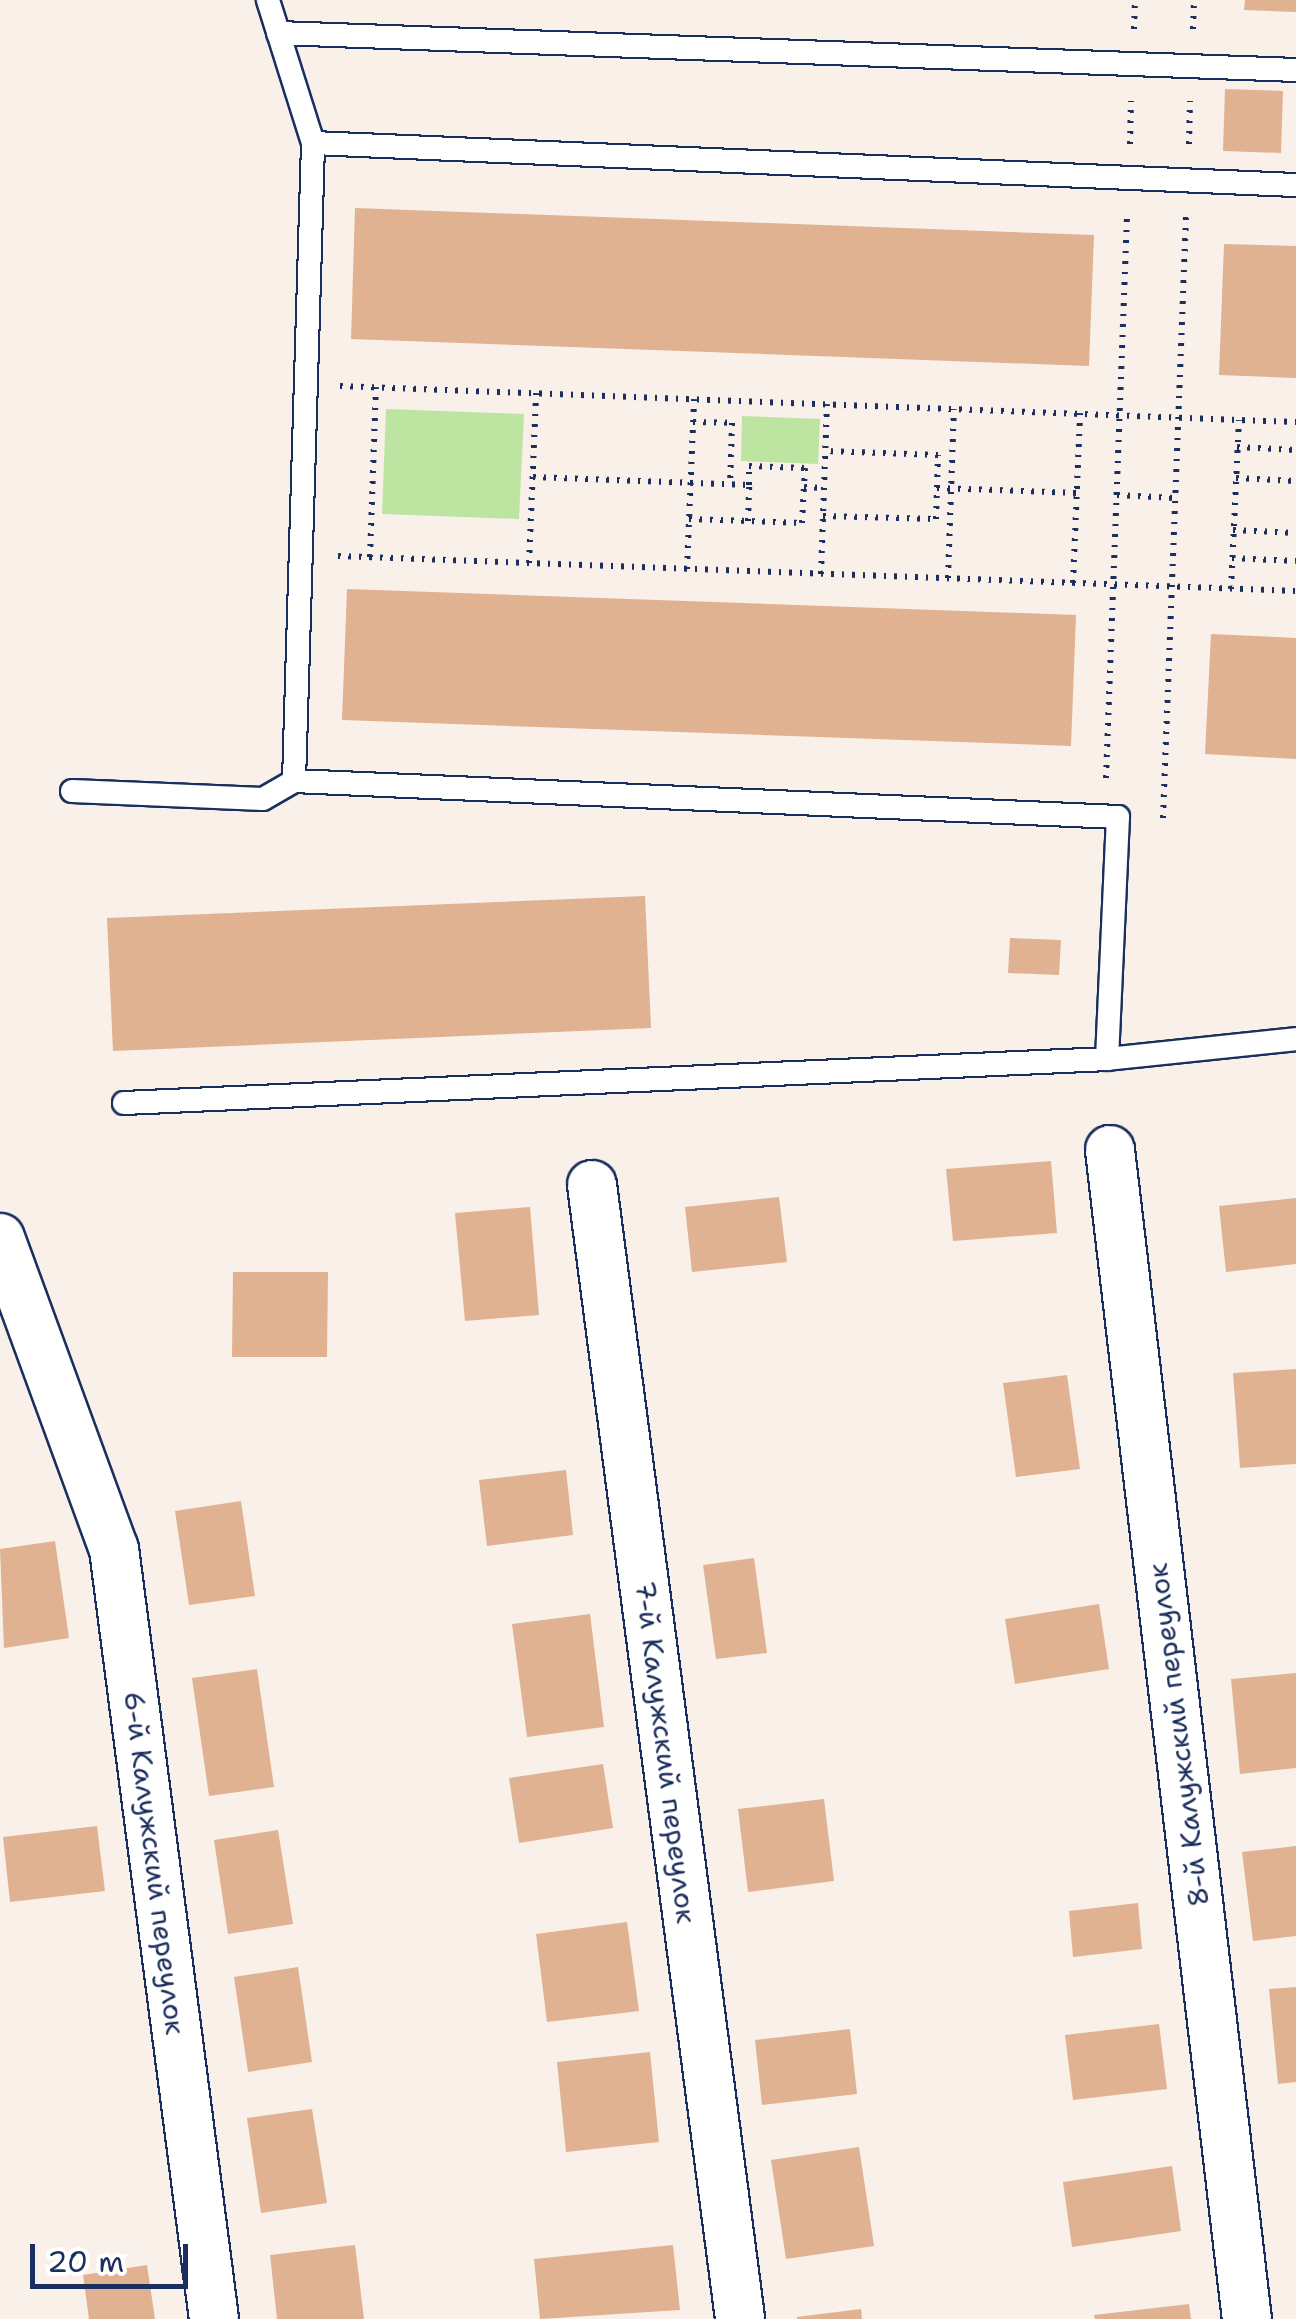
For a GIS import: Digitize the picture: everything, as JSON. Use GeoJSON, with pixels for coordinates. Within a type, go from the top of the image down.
{"type":"FeatureCollection","features":[{"type":"Feature","properties":{"kind":"street","name":"8-й Калужский переулок"},"geometry":{"type":"LineString","coordinates":[[1110,1150],[1247,2319]]}},
{"type":"Feature","properties":{"kind":"street","name":"7-й Калужский переулок"},"geometry":{"type":"LineString","coordinates":[[592,1185],[740,2319]]}},
{"type":"Feature","properties":{"kind":"street","name":"6-й Калужский переулок"},"geometry":{"type":"LineString","coordinates":[[0,1238],[114,1549],[214,2319]]}},
{"type":"Feature","properties":{"kind":"lane"},"geometry":{"type":"LineString","coordinates":[[268,0],[314,142],[298,554],[294,780]]}},
{"type":"Feature","properties":{"kind":"lane"},"geometry":{"type":"LineString","coordinates":[[278,33],[1296,70]]}},
{"type":"Feature","properties":{"kind":"lane"},"geometry":{"type":"LineString","coordinates":[[314,142],[1296,185]]}},
{"type":"Feature","properties":{"kind":"lane"},"geometry":{"type":"LineString","coordinates":[[72,792],[263,799],[294,780],[1118,817],[1106,1059]]}},
{"type":"Feature","properties":{"kind":"lane"},"geometry":{"type":"LineString","coordinates":[[124,1103],[1106,1059],[1296,1039]]}},
{"type":"Feature","properties":{"kind":"path"},"geometry":{"type":"LineString","coordinates":[[1104,816],[1135,0]]}},
{"type":"Feature","properties":{"kind":"path"},"geometry":{"type":"LineString","coordinates":[[1163,818],[1194,0]]}},
{"type":"Feature","properties":{"kind":"path"},"geometry":{"type":"LineString","coordinates":[[304,384],[1296,422]]}},
{"type":"Feature","properties":{"kind":"path"},"geometry":{"type":"LineString","coordinates":[[370,557],[376,388]]}},
{"type":"Feature","properties":{"kind":"path"},"geometry":{"type":"LineString","coordinates":[[529,563],[536,394]]}},
{"type":"Feature","properties":{"kind":"path"},"geometry":{"type":"LineString","coordinates":[[687,569],[694,399]]}},
{"type":"Feature","properties":{"kind":"path"},"geometry":{"type":"LineString","coordinates":[[821,574],[827,404]]}},
{"type":"Feature","properties":{"kind":"path"},"geometry":{"type":"LineString","coordinates":[[948,578],[954,409]]}},
{"type":"Feature","properties":{"kind":"path"},"geometry":{"type":"LineString","coordinates":[[1073,583],[1080,414]]}},
{"type":"Feature","properties":{"kind":"path"},"geometry":{"type":"LineString","coordinates":[[1231,589],[1239,420]]}},
{"type":"Feature","properties":{"kind":"path"},"geometry":{"type":"LineString","coordinates":[[693,422],[732,423],[730,484]]}},
{"type":"Feature","properties":{"kind":"path"},"geometry":{"type":"LineString","coordinates":[[1237,447],[1296,450]]}},
{"type":"Feature","properties":{"kind":"path"},"geometry":{"type":"LineString","coordinates":[[823,516],[936,520],[938,456],[826,451]]}},
{"type":"Feature","properties":{"kind":"path"},"geometry":{"type":"LineString","coordinates":[[689,519],[802,523],[805,468],[750,466],[748,521]]}},
{"type":"Feature","properties":{"kind":"path"},"geometry":{"type":"LineString","coordinates":[[533,477],[749,485]]}},
{"type":"Feature","properties":{"kind":"path"},"geometry":{"type":"LineString","coordinates":[[1236,478],[1296,481]]}},
{"type":"Feature","properties":{"kind":"path"},"geometry":{"type":"LineString","coordinates":[[804,487],[824,488]]}},
{"type":"Feature","properties":{"kind":"path"},"geometry":{"type":"LineString","coordinates":[[937,488],[1077,492]]}},
{"type":"Feature","properties":{"kind":"path"},"geometry":{"type":"LineString","coordinates":[[1116,496],[1176,498]]}},
{"type":"Feature","properties":{"kind":"path"},"geometry":{"type":"LineString","coordinates":[[1233,530],[1296,533]]}},
{"type":"Feature","properties":{"kind":"path"},"geometry":{"type":"LineString","coordinates":[[298,554],[1296,591]]}},
{"type":"Feature","properties":{"kind":"path"},"geometry":{"type":"LineString","coordinates":[[1232,558],[1296,560]]}},
{"type":"Feature","properties":{"kind":"green space"},"geometry":{"type":"Polygon","coordinates":[[[386,409],[524,414],[519,519],[382,514],[386,409]]]}},
{"type":"Feature","properties":{"kind":"green space"},"geometry":{"type":"Polygon","coordinates":[[[742,416],[820,419],[818,464],[741,461],[742,416]]]}},
{"type":"Feature","properties":{"kind":"building"},"geometry":{"type":"Polygon","coordinates":[[[1245,0],[1296,0],[1296,12],[1244,10],[1245,0]]]}},
{"type":"Feature","properties":{"kind":"building"},"geometry":{"type":"Polygon","coordinates":[[[1225,89],[1283,91],[1281,153],[1223,151],[1225,89]]]}},
{"type":"Feature","properties":{"kind":"building"},"geometry":{"type":"Polygon","coordinates":[[[355,208],[1094,235],[1089,366],[351,339],[355,208]]]}},
{"type":"Feature","properties":{"kind":"building"},"geometry":{"type":"Polygon","coordinates":[[[1224,244],[1296,246],[1296,378],[1219,375],[1224,244]]]}},
{"type":"Feature","properties":{"kind":"building"},"geometry":{"type":"Polygon","coordinates":[[[347,589],[1076,615],[1071,746],[342,720],[347,589]]]}},
{"type":"Feature","properties":{"kind":"building"},"geometry":{"type":"Polygon","coordinates":[[[1211,634],[1296,638],[1296,759],[1205,754],[1211,634]]]}},
{"type":"Feature","properties":{"kind":"building"},"geometry":{"type":"Polygon","coordinates":[[[645,896],[651,1028],[113,1051],[107,918],[645,896]]]}},
{"type":"Feature","properties":{"kind":"building"},"geometry":{"type":"Polygon","coordinates":[[[1010,938],[1061,940],[1059,975],[1008,973],[1010,938]]]}},
{"type":"Feature","properties":{"kind":"building"},"geometry":{"type":"Polygon","coordinates":[[[1051,1161],[1057,1233],[953,1241],[946,1169],[1051,1161]]]}},
{"type":"Feature","properties":{"kind":"building"},"geometry":{"type":"Polygon","coordinates":[[[779,1197],[787,1262],[692,1272],[685,1207],[779,1197]]]}},
{"type":"Feature","properties":{"kind":"building"},"geometry":{"type":"Polygon","coordinates":[[[1296,1198],[1296,1264],[1226,1272],[1219,1206],[1296,1198]]]}},
{"type":"Feature","properties":{"kind":"building"},"geometry":{"type":"Polygon","coordinates":[[[530,1207],[539,1315],[465,1321],[455,1213],[530,1207]]]}},
{"type":"Feature","properties":{"kind":"building"},"geometry":{"type":"Polygon","coordinates":[[[233,1272],[328,1272],[327,1357],[232,1357],[233,1272]]]}},
{"type":"Feature","properties":{"kind":"building"},"geometry":{"type":"Polygon","coordinates":[[[1296,1369],[1296,1464],[1240,1468],[1233,1373],[1296,1369]]]}},
{"type":"Feature","properties":{"kind":"building"},"geometry":{"type":"Polygon","coordinates":[[[1067,1375],[1080,1469],[1016,1477],[1003,1383],[1067,1375]]]}},
{"type":"Feature","properties":{"kind":"building"},"geometry":{"type":"Polygon","coordinates":[[[566,1470],[573,1535],[487,1546],[479,1480],[566,1470]]]}},
{"type":"Feature","properties":{"kind":"building"},"geometry":{"type":"Polygon","coordinates":[[[241,1501],[255,1596],[189,1605],[175,1511],[241,1501]]]}},
{"type":"Feature","properties":{"kind":"building"},"geometry":{"type":"Polygon","coordinates":[[[55,1541],[69,1638],[4,1648],[0,1549],[55,1541]]]}},
{"type":"Feature","properties":{"kind":"building"},"geometry":{"type":"Polygon","coordinates":[[[754,1558],[767,1653],[716,1659],[703,1565],[754,1558]]]}},
{"type":"Feature","properties":{"kind":"building"},"geometry":{"type":"Polygon","coordinates":[[[1099,1604],[1109,1669],[1015,1684],[1005,1619],[1099,1604]]]}},
{"type":"Feature","properties":{"kind":"building"},"geometry":{"type":"Polygon","coordinates":[[[590,1614],[604,1727],[527,1737],[512,1624],[590,1614]]]}},
{"type":"Feature","properties":{"kind":"building"},"geometry":{"type":"Polygon","coordinates":[[[257,1669],[274,1787],[209,1796],[192,1678],[257,1669]]]}},
{"type":"Feature","properties":{"kind":"building"},"geometry":{"type":"Polygon","coordinates":[[[1296,1673],[1296,1768],[1240,1774],[1231,1679],[1296,1673]]]}},
{"type":"Feature","properties":{"kind":"building"},"geometry":{"type":"Polygon","coordinates":[[[603,1764],[613,1828],[519,1843],[509,1778],[603,1764]]]}},
{"type":"Feature","properties":{"kind":"building"},"geometry":{"type":"Polygon","coordinates":[[[824,1799],[834,1881],[748,1892],[738,1809],[824,1799]]]}},
{"type":"Feature","properties":{"kind":"building"},"geometry":{"type":"Polygon","coordinates":[[[97,1826],[105,1891],[10,1902],[3,1837],[97,1826]]]}},
{"type":"Feature","properties":{"kind":"building"},"geometry":{"type":"Polygon","coordinates":[[[278,1830],[293,1924],[228,1934],[214,1840],[278,1830]]]}},
{"type":"Feature","properties":{"kind":"building"},"geometry":{"type":"Polygon","coordinates":[[[1296,1846],[1296,1936],[1253,1941],[1242,1852],[1296,1846]]]}},
{"type":"Feature","properties":{"kind":"building"},"geometry":{"type":"Polygon","coordinates":[[[1138,1903],[1142,1949],[1073,1957],[1069,1911],[1138,1903]]]}},
{"type":"Feature","properties":{"kind":"building"},"geometry":{"type":"Polygon","coordinates":[[[627,1922],[639,2011],[547,2022],[536,1934],[627,1922]]]}},
{"type":"Feature","properties":{"kind":"building"},"geometry":{"type":"Polygon","coordinates":[[[298,1967],[312,2062],[248,2072],[234,1977],[298,1967]]]}},
{"type":"Feature","properties":{"kind":"building"},"geometry":{"type":"Polygon","coordinates":[[[1296,1987],[1296,2082],[1278,2084],[1269,1989],[1296,1987]]]}},
{"type":"Feature","properties":{"kind":"building"},"geometry":{"type":"Polygon","coordinates":[[[1159,2024],[1167,2089],[1073,2100],[1065,2035],[1159,2024]]]}},
{"type":"Feature","properties":{"kind":"building"},"geometry":{"type":"Polygon","coordinates":[[[850,2029],[857,2094],[762,2105],[755,2040],[850,2029]]]}},
{"type":"Feature","properties":{"kind":"building"},"geometry":{"type":"Polygon","coordinates":[[[650,2052],[659,2142],[566,2152],[557,2062],[650,2052]]]}},
{"type":"Feature","properties":{"kind":"building"},"geometry":{"type":"Polygon","coordinates":[[[312,2109],[327,2203],[261,2213],[247,2118],[312,2109]]]}},
{"type":"Feature","properties":{"kind":"building"},"geometry":{"type":"Polygon","coordinates":[[[859,2147],[874,2246],[786,2259],[771,2160],[859,2147]]]}},
{"type":"Feature","properties":{"kind":"building"},"geometry":{"type":"Polygon","coordinates":[[[1172,2166],[1181,2231],[1072,2247],[1063,2182],[1172,2166]]]}},
{"type":"Feature","properties":{"kind":"building"},"geometry":{"type":"Polygon","coordinates":[[[355,2245],[364,2319],[277,2319],[270,2255],[355,2245]]]}},
{"type":"Feature","properties":{"kind":"building"},"geometry":{"type":"Polygon","coordinates":[[[673,2245],[680,2310],[540,2319],[534,2259],[673,2245]]]}},
{"type":"Feature","properties":{"kind":"building"},"geometry":{"type":"Polygon","coordinates":[[[147,2265],[155,2319],[89,2319],[83,2275],[147,2265]]]}},
{"type":"Feature","properties":{"kind":"building"},"geometry":{"type":"Polygon","coordinates":[[[1189,2304],[1191,2319],[1095,2319],[1094,2315],[1189,2304]]]}},
{"type":"Feature","properties":{"kind":"building"},"geometry":{"type":"Polygon","coordinates":[[[861,2309],[862,2319],[797,2319],[797,2317],[861,2309]]]}}]}
